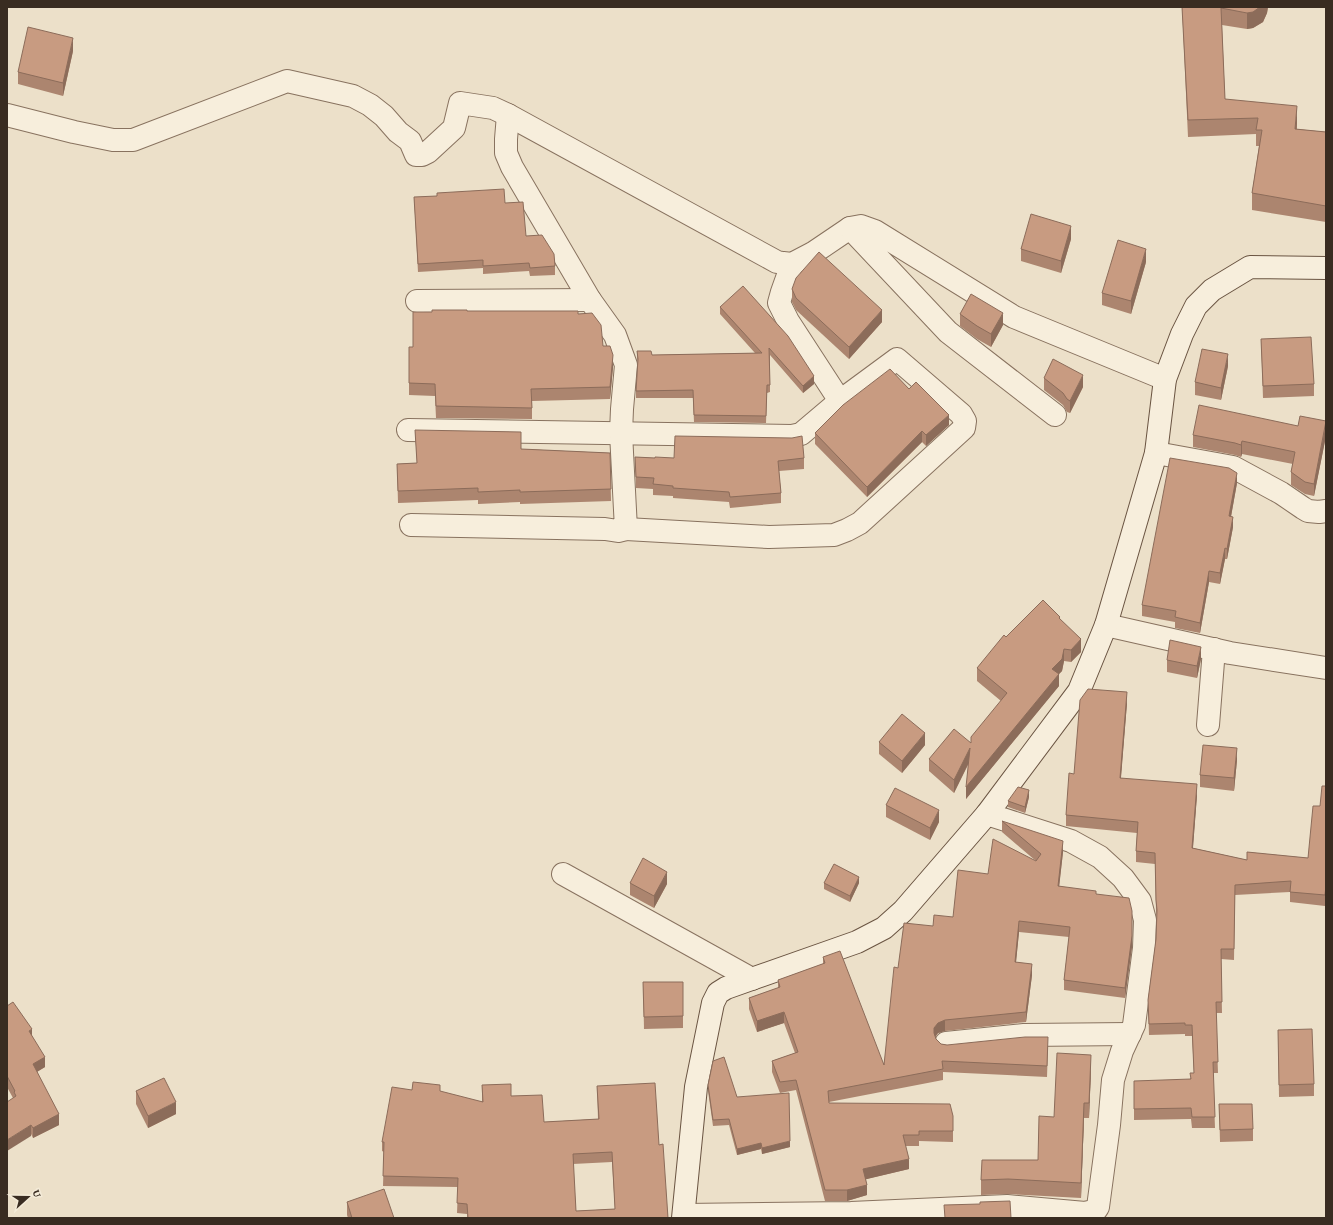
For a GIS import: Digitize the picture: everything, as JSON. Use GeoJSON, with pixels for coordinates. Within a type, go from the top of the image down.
{"type":"FeatureCollection","features":[{"type":"Feature","properties":{"kind":"street"},"geometry":{"type":"LineString","coordinates":[[7,114],[74,132],[113,140],[133,140],[287,81],[353,96],[370,105],[384,116],[398,132],[410,141],[416,155],[422,155],[428,152],[454,128],[460,104],[493,108],[777,262],[792,264],[850,228],[861,226],[875,231],[1014,317],[1165,379]]}},
{"type":"Feature","properties":{"kind":"street"},"geometry":{"type":"LineString","coordinates":[[508,115],[506,153],[512,167],[590,300],[615,335],[626,365],[621,433],[626,529]]}},
{"type":"Feature","properties":{"kind":"street"},"geometry":{"type":"LineString","coordinates":[[850,228],[948,332],[1055,415]]}},
{"type":"Feature","properties":{"kind":"street"},"geometry":{"type":"LineString","coordinates":[[792,264],[779,303],[788,321],[840,401]]}},
{"type":"Feature","properties":{"kind":"street"},"geometry":{"type":"LineString","coordinates":[[987,814],[1071,841],[1100,857],[1123,878],[1140,901],[1146,920],[1134,1025],[1122,1051],[1113,1080],[1107,1140],[1098,1207],[1096,1210],[1085,1213],[1007,1206],[851,1213],[683,1216],[696,1087],[713,1003],[718,993],[726,988],[857,942],[884,928],[903,912],[987,814],[1079,691],[1106,625],[1156,453],[1165,379],[1182,334],[1196,306],[1212,290],[1250,267],[1326,268]]}},
{"type":"Feature","properties":{"kind":"street"},"geometry":{"type":"LineString","coordinates":[[417,301],[590,300]]}},
{"type":"Feature","properties":{"kind":"street"},"geometry":{"type":"LineString","coordinates":[[408,430],[792,436],[801,434],[840,401],[896,359],[961,414],[965,421],[964,428],[860,523],[834,535],[769,537],[626,529],[618,531],[605,528],[411,525]]}},
{"type":"Feature","properties":{"kind":"street"},"geometry":{"type":"LineString","coordinates":[[1156,453],[1233,467],[1281,492],[1308,511],[1326,511]]}},
{"type":"Feature","properties":{"kind":"street"},"geometry":{"type":"LineString","coordinates":[[1106,625],[1230,653],[1326,668]]}},
{"type":"Feature","properties":{"kind":"street"},"geometry":{"type":"LineString","coordinates":[[1208,725],[1214,649]]}},
{"type":"Feature","properties":{"kind":"street"},"geometry":{"type":"LineString","coordinates":[[563,874],[752,979]]}},
{"type":"Feature","properties":{"kind":"street"},"geometry":{"type":"LineString","coordinates":[[946,1043],[1024,1035],[1130,1034]]}},
{"type":"Feature","properties":{"kind":"building"},"geometry":{"type":"Polygon","coordinates":[[[1182,7],[1260,7],[1253,12],[1247,13],[1221,8],[1225,99],[1297,106],[1295,129],[1326,132],[1326,206],[1252,193],[1262,130],[1256,130],[1258,118],[1188,120],[1182,7]]]}},
{"type":"Feature","properties":{"kind":"building"},"geometry":{"type":"Polygon","coordinates":[[[28,27],[73,38],[63,83],[18,72],[28,27]]]}},
{"type":"Feature","properties":{"kind":"building"},"geometry":{"type":"Polygon","coordinates":[[[504,189],[505,203],[523,202],[526,236],[542,235],[554,254],[555,266],[530,268],[529,263],[483,266],[483,260],[418,264],[414,197],[437,196],[437,193],[504,189]]]}},
{"type":"Feature","properties":{"kind":"building"},"geometry":{"type":"Polygon","coordinates":[[[1031,214],[1071,226],[1061,261],[1021,249],[1031,214]]]}},
{"type":"Feature","properties":{"kind":"building"},"geometry":{"type":"Polygon","coordinates":[[[1118,240],[1146,249],[1131,301],[1102,293],[1118,240]]]}},
{"type":"Feature","properties":{"kind":"building"},"geometry":{"type":"Polygon","coordinates":[[[819,252],[882,310],[849,347],[796,298],[792,289],[796,278],[819,252]]]}},
{"type":"Feature","properties":{"kind":"building"},"geometry":{"type":"Polygon","coordinates":[[[743,286],[788,336],[814,376],[803,386],[769,348],[770,385],[767,385],[766,416],[694,415],[693,390],[636,391],[637,351],[651,351],[652,355],[762,353],[720,307],[743,286]]]}},
{"type":"Feature","properties":{"kind":"building"},"geometry":{"type":"Polygon","coordinates":[[[971,294],[1003,313],[991,334],[960,314],[971,294]]]}},
{"type":"Feature","properties":{"kind":"building"},"geometry":{"type":"Polygon","coordinates":[[[432,310],[578,311],[578,314],[592,313],[601,325],[603,346],[610,346],[613,355],[610,387],[531,389],[532,408],[436,406],[435,384],[409,383],[409,347],[413,347],[413,312],[432,312],[432,310]]]}},
{"type":"Feature","properties":{"kind":"building"},"geometry":{"type":"Polygon","coordinates":[[[1311,337],[1314,384],[1263,386],[1261,339],[1311,337]]]}},
{"type":"Feature","properties":{"kind":"building"},"geometry":{"type":"Polygon","coordinates":[[[1202,349],[1228,354],[1221,388],[1195,382],[1202,349]]]}},
{"type":"Feature","properties":{"kind":"building"},"geometry":{"type":"Polygon","coordinates":[[[1053,359],[1083,375],[1070,401],[1063,393],[1044,378],[1053,359]]]}},
{"type":"Feature","properties":{"kind":"building"},"geometry":{"type":"Polygon","coordinates":[[[890,369],[909,389],[916,382],[949,415],[926,435],[922,431],[867,487],[815,433],[843,405],[890,369]]]}},
{"type":"Feature","properties":{"kind":"building"},"geometry":{"type":"Polygon","coordinates":[[[1199,405],[1298,426],[1300,416],[1326,421],[1314,484],[1305,482],[1291,472],[1295,452],[1242,441],[1241,445],[1193,435],[1199,405]]]}},
{"type":"Feature","properties":{"kind":"building"},"geometry":{"type":"Polygon","coordinates":[[[415,430],[521,432],[521,449],[610,453],[611,489],[478,492],[478,488],[398,491],[397,464],[417,463],[415,430]]]}},
{"type":"Feature","properties":{"kind":"building"},"geometry":{"type":"Polygon","coordinates":[[[675,436],[792,438],[802,436],[804,458],[778,461],[781,493],[730,497],[729,492],[673,488],[673,486],[653,484],[654,478],[636,477],[635,457],[674,458],[675,436]]]}},
{"type":"Feature","properties":{"kind":"building"},"geometry":{"type":"Polygon","coordinates":[[[1170,458],[1229,468],[1237,473],[1229,516],[1233,517],[1227,549],[1225,548],[1220,573],[1209,571],[1200,623],[1175,617],[1176,611],[1142,605],[1170,458]]]}},
{"type":"Feature","properties":{"kind":"building"},"geometry":{"type":"Polygon","coordinates":[[[1043,600],[1081,639],[1071,650],[1064,649],[1062,659],[1052,669],[1059,674],[966,787],[970,748],[954,780],[929,759],[954,729],[971,743],[971,737],[1007,693],[977,668],[1004,635],[1006,637],[1043,600]]]}},
{"type":"Feature","properties":{"kind":"building"},"geometry":{"type":"Polygon","coordinates":[[[1170,640],[1201,647],[1197,666],[1167,660],[1170,640]]]}},
{"type":"Feature","properties":{"kind":"building"},"geometry":{"type":"Polygon","coordinates":[[[1088,689],[1127,692],[1120,778],[1197,784],[1192,848],[1247,860],[1247,852],[1308,858],[1313,806],[1320,806],[1322,786],[1326,786],[1325,895],[1290,892],[1291,881],[1235,885],[1234,949],[1221,949],[1222,1002],[1216,1002],[1218,1062],[1213,1062],[1215,1117],[1192,1117],[1191,1108],[1134,1109],[1134,1081],[1191,1079],[1190,1073],[1194,1073],[1192,1025],[1185,1025],[1185,1023],[1149,1024],[1148,1000],[1156,939],[1157,910],[1155,853],[1136,851],[1138,822],[1066,815],[1069,773],[1074,774],[1080,700],[1088,689]]]}},
{"type":"Feature","properties":{"kind":"building"},"geometry":{"type":"Polygon","coordinates":[[[902,714],[925,733],[902,761],[879,742],[902,714]]]}},
{"type":"Feature","properties":{"kind":"building"},"geometry":{"type":"Polygon","coordinates":[[[1203,745],[1237,748],[1234,778],[1200,775],[1203,745]]]}},
{"type":"Feature","properties":{"kind":"building"},"geometry":{"type":"Polygon","coordinates":[[[1018,787],[1029,790],[1025,807],[1008,801],[1018,787]]]}},
{"type":"Feature","properties":{"kind":"building"},"geometry":{"type":"Polygon","coordinates":[[[895,788],[939,810],[930,828],[886,805],[895,788]]]}},
{"type":"Feature","properties":{"kind":"building"},"geometry":{"type":"Polygon","coordinates":[[[1002,821],[1063,841],[1058,886],[1096,891],[1096,894],[1129,898],[1132,911],[1132,936],[1125,988],[1064,980],[1070,927],[1019,921],[1015,962],[1032,964],[1026,1012],[945,1020],[938,1023],[934,1028],[934,1033],[936,1039],[941,1044],[947,1045],[1025,1037],[1048,1037],[1047,1066],[942,1061],[943,1069],[828,1091],[829,1103],[950,1104],[953,1116],[953,1131],[919,1131],[919,1135],[903,1135],[909,1159],[863,1169],[867,1185],[847,1190],[825,1190],[796,1080],[780,1082],[772,1061],[798,1052],[784,1012],[757,1021],[749,998],[780,987],[778,980],[825,963],[823,957],[840,951],[884,1065],[894,967],[898,968],[904,923],[933,926],[934,915],[953,917],[958,870],[988,874],[993,839],[1036,861],[1041,854],[1002,821]]]}},
{"type":"Feature","properties":{"kind":"building"},"geometry":{"type":"Polygon","coordinates":[[[643,858],[667,872],[654,896],[630,883],[643,858]]]}},
{"type":"Feature","properties":{"kind":"building"},"geometry":{"type":"Polygon","coordinates":[[[834,864],[859,877],[850,896],[824,883],[834,864]]]}},
{"type":"Feature","properties":{"kind":"building"},"geometry":{"type":"Polygon","coordinates":[[[643,982],[683,982],[683,1016],[644,1017],[643,982]]]}},
{"type":"Feature","properties":{"kind":"building"},"geometry":{"type":"Polygon","coordinates":[[[13,1002],[32,1029],[29,1031],[45,1057],[33,1064],[59,1114],[33,1128],[31,1125],[7,1140],[7,1102],[16,1096],[7,1076],[7,1006],[13,1002]]]}},
{"type":"Feature","properties":{"kind":"building"},"geometry":{"type":"Polygon","coordinates":[[[1312,1029],[1314,1084],[1279,1085],[1278,1030],[1312,1029]]]}},
{"type":"Feature","properties":{"kind":"building"},"geometry":{"type":"Polygon","coordinates":[[[1057,1053],[1091,1055],[1089,1103],[1084,1103],[1081,1183],[1008,1179],[981,1180],[982,1160],[1038,1160],[1039,1116],[1054,1117],[1057,1053]]]}},
{"type":"Feature","properties":{"kind":"building"},"geometry":{"type":"Polygon","coordinates":[[[724,1057],[737,1097],[789,1093],[790,1141],[762,1148],[761,1143],[737,1149],[729,1119],[713,1120],[708,1085],[713,1061],[724,1057]]]}},
{"type":"Feature","properties":{"kind":"building"},"geometry":{"type":"Polygon","coordinates":[[[164,1078],[176,1102],[148,1116],[136,1091],[164,1078]]]}},
{"type":"Feature","properties":{"kind":"building"},"geometry":{"type":"Polygon","coordinates":[[[413,1082],[440,1085],[440,1091],[483,1102],[482,1085],[511,1084],[511,1096],[542,1095],[544,1122],[599,1119],[597,1086],[655,1083],[659,1145],[663,1144],[668,1218],[468,1218],[467,1204],[457,1203],[458,1178],[383,1176],[384,1142],[382,1142],[392,1087],[412,1090],[413,1082]],[[612,1152],[573,1154],[576,1211],[615,1209],[612,1152]]]}},
{"type":"Feature","properties":{"kind":"building"},"geometry":{"type":"Polygon","coordinates":[[[1219,1104],[1252,1104],[1253,1129],[1220,1130],[1219,1104]]]}},
{"type":"Feature","properties":{"kind":"building"},"geometry":{"type":"Polygon","coordinates":[[[384,1189],[394,1218],[352,1218],[347,1202],[384,1189]]]}},
{"type":"Feature","properties":{"kind":"building"},"geometry":{"type":"Polygon","coordinates":[[[1010,1201],[1011,1218],[945,1218],[944,1205],[1010,1201]]]}}]}
